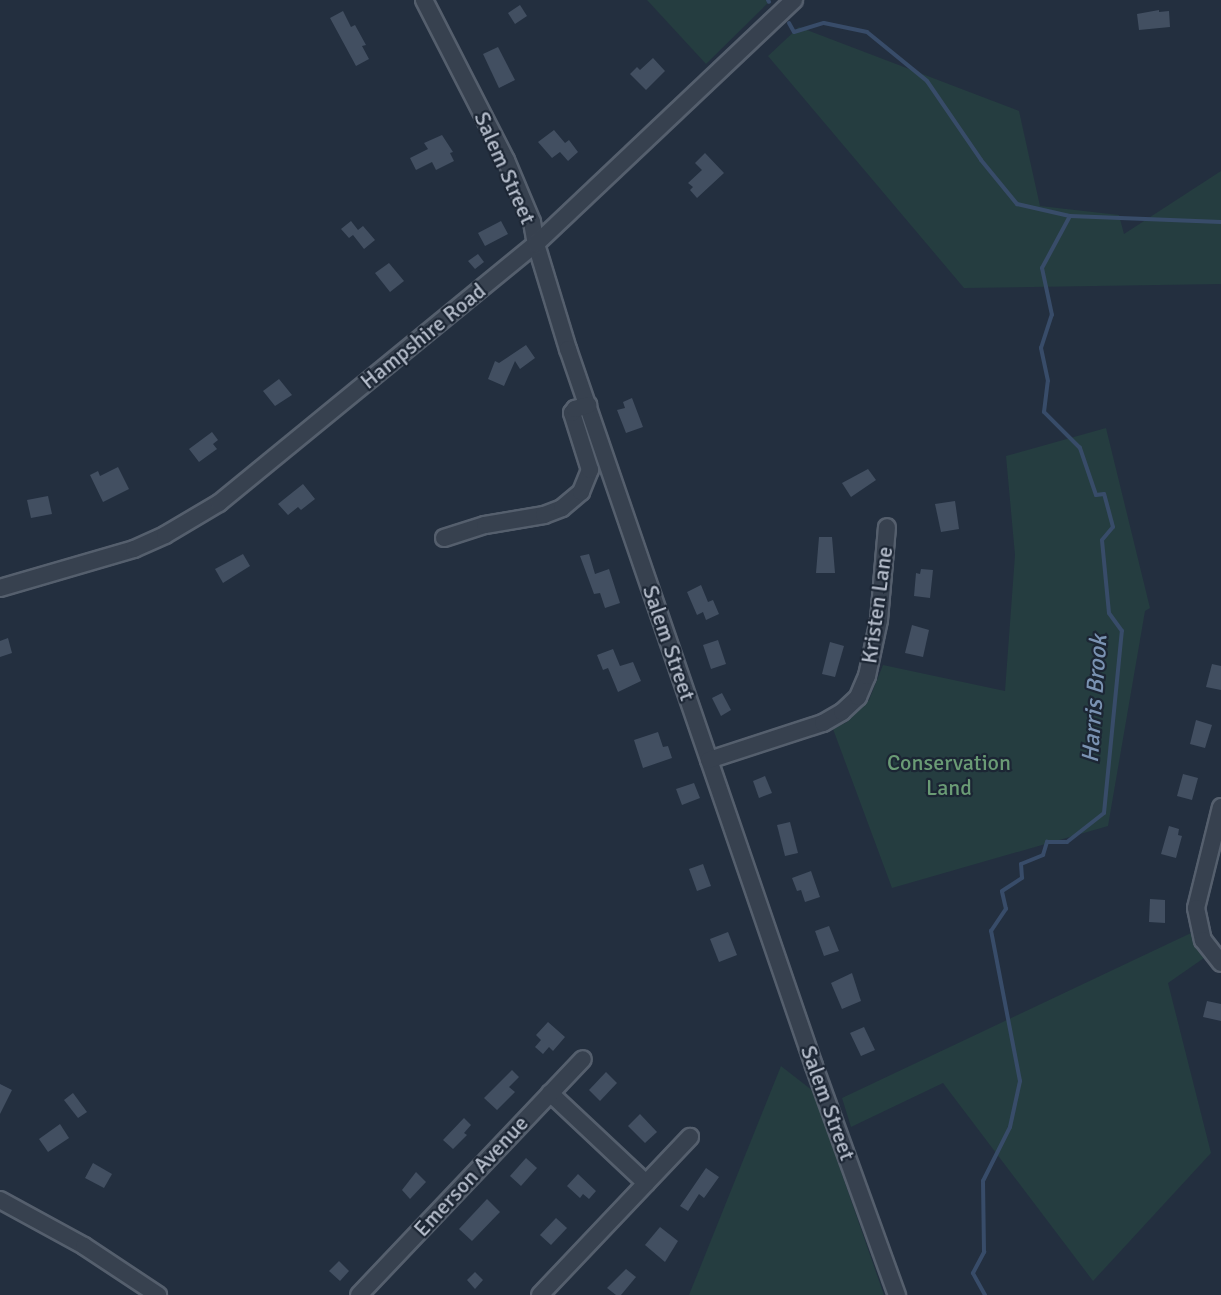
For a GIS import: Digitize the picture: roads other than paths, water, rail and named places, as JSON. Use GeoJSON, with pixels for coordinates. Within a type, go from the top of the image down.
{"type":"FeatureCollection","features":[{"type":"Feature","properties":{"kind":"street","name":"Salem Street"},"geometry":{"type":"LineString","coordinates":[[424,0],[506,160],[532,222],[536,244],[605,455],[814,1066],[897,1295]]}},
{"type":"Feature","properties":{"kind":"street","name":"Hampshire Road"},"geometry":{"type":"LineString","coordinates":[[0,588],[134,549],[193,520],[228,496],[536,244],[794,0]]}},
{"type":"Feature","properties":{"kind":"street"},"geometry":{"type":"LineString","coordinates":[[444,538],[485,525],[544,514],[562,508],[581,492],[590,470],[572,413],[575,409],[588,405]]}},
{"type":"Feature","properties":{"kind":"street"},"geometry":{"type":"LineString","coordinates":[[585,454],[605,455]]}},
{"type":"Feature","properties":{"kind":"street","name":"Kristen Lane"},"geometry":{"type":"LineString","coordinates":[[709,760],[823,723],[842,712],[858,697],[867,676],[879,620],[887,527]]}},
{"type":"Feature","properties":{"kind":"street"},"geometry":{"type":"LineString","coordinates":[[1221,807],[1196,908],[1203,940],[1221,963]]}},
{"type":"Feature","properties":{"kind":"street","name":"Emerson Avenue"},"geometry":{"type":"LineString","coordinates":[[359,1295],[583,1059]]}},
{"type":"Feature","properties":{"kind":"street"},"geometry":{"type":"LineString","coordinates":[[550,1093],[646,1184]]}},
{"type":"Feature","properties":{"kind":"street"},"geometry":{"type":"LineString","coordinates":[[540,1295],[690,1137]]}},
{"type":"Feature","properties":{"kind":"street"},"geometry":{"type":"LineString","coordinates":[[0,1200],[84,1246],[158,1295]]}},
{"type":"Feature","properties":{"kind":"waterway"},"geometry":{"type":"LineString","coordinates":[[789,23],[794,32],[824,23],[867,32],[927,81],[981,160],[1017,204],[1070,216]]}},
{"type":"Feature","properties":{"kind":"waterway","name":"Harris Brook"},"geometry":{"type":"LineString","coordinates":[[985,1295],[973,1273],[984,1252],[983,1181],[1010,1127],[1020,1081],[991,931],[1006,909],[1002,891],[1022,878],[1021,864],[1043,855],[1047,842],[1067,842],[1104,813],[1122,631],[1109,613],[1102,540],[1113,527],[1104,494],[1096,495],[1080,448],[1044,412],[1048,381],[1041,348],[1052,315],[1042,268],[1070,216],[1221,222]]}},
{"type":"Feature","properties":{"kind":"park label","name":"Conservation Land"},"geometry":{"type":"Point","coordinates":[949,774]}}]}
